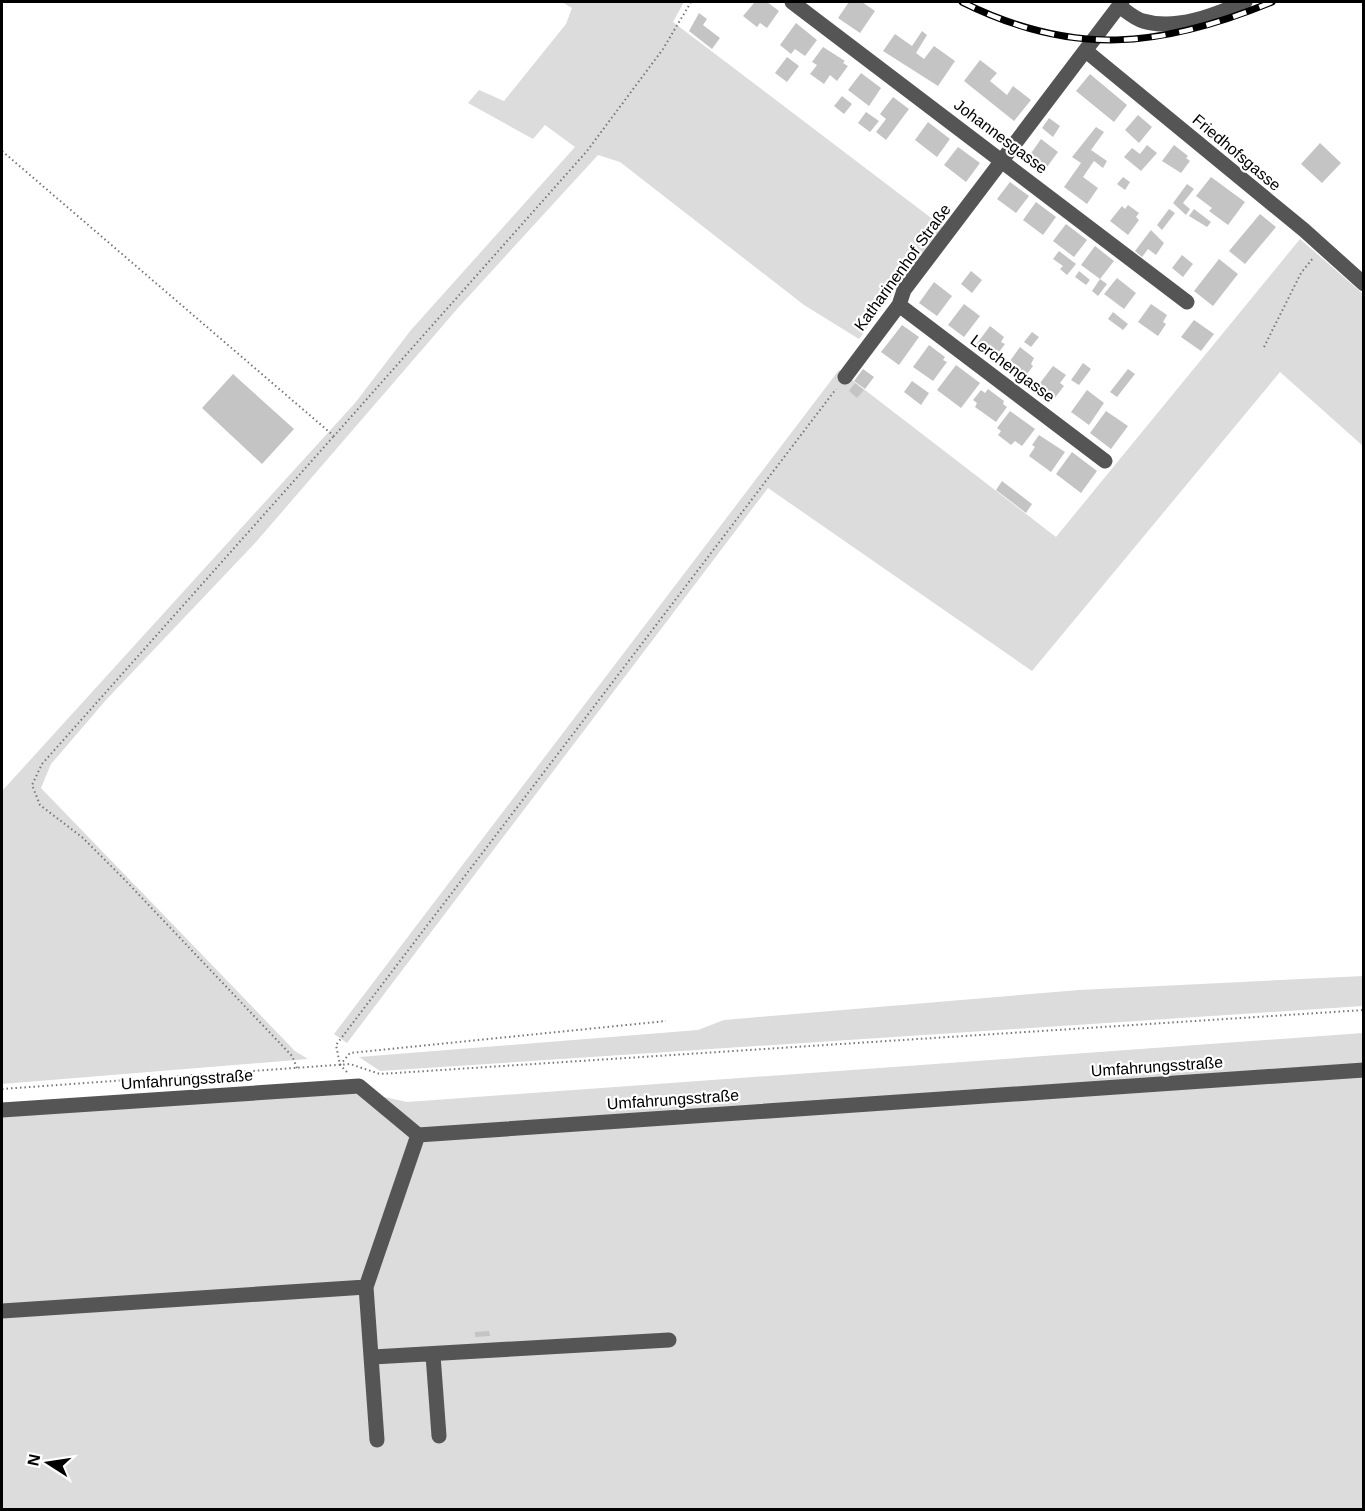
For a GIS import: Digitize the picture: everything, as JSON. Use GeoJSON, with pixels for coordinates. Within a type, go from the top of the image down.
{"type":"FeatureCollection","features":[{"type":"Feature","properties":{"kind":"street","name":"Johannesgasse"},"geometry":{"type":"LineString","coordinates":[[792,2],[1004,160],[1187,302]]}},
{"type":"Feature","properties":{"kind":"street","name":"Katharinenhof Straße"},"geometry":{"type":"LineString","coordinates":[[845,377],[899,305],[904,290],[1121,4],[1142,21],[1174,24],[1219,13],[1245,2]]}},
{"type":"Feature","properties":{"kind":"street","name":"Friedhofsgasse"},"geometry":{"type":"LineString","coordinates":[[1086,51],[1322,246],[1364,284]]}},
{"type":"Feature","properties":{"kind":"street","name":"Lerchengasse"},"geometry":{"type":"LineString","coordinates":[[899,305],[1105,461]]}},
{"type":"Feature","properties":{"kind":"street","name":"Umfahrungsstraße"},"geometry":{"type":"LineString","coordinates":[[2,1110],[359,1086],[418,1135],[1364,1070]]}},
{"type":"Feature","properties":{"kind":"street"},"geometry":{"type":"LineString","coordinates":[[377,1440],[373,1357],[366,1287],[418,1135]]}},
{"type":"Feature","properties":{"kind":"street"},"geometry":{"type":"LineString","coordinates":[[2,1311],[366,1287]]}},
{"type":"Feature","properties":{"kind":"street"},"geometry":{"type":"LineString","coordinates":[[373,1357],[669,1340]]}},
{"type":"Feature","properties":{"kind":"street"},"geometry":{"type":"LineString","coordinates":[[433,1355],[438,1436]]}},
{"type":"Feature","properties":{"kind":"path"},"geometry":{"type":"LineString","coordinates":[[297,1068],[292,1056],[124,879],[83,838],[40,805],[32,785],[42,764],[587,150],[663,49],[691,2]]}},
{"type":"Feature","properties":{"kind":"path"},"geometry":{"type":"LineString","coordinates":[[2,151],[334,436]]}},
{"type":"Feature","properties":{"kind":"path"},"geometry":{"type":"LineString","coordinates":[[1264,347],[1301,273],[1322,246]]}},
{"type":"Feature","properties":{"kind":"path"},"geometry":{"type":"LineString","coordinates":[[340,1065],[336,1045],[845,377]]}},
{"type":"Feature","properties":{"kind":"path"},"geometry":{"type":"LineString","coordinates":[[2,1089],[350,1064],[380,1074],[1364,1010]]}},
{"type":"Feature","properties":{"kind":"path"},"geometry":{"type":"LineString","coordinates":[[340,1065],[350,1053],[666,1021]]}},
{"type":"Feature","properties":{"kind":"shaded area"},"geometry":{"type":"Polygon","coordinates":[[[562,2],[684,2],[673,22],[943,227],[859,339],[804,305],[620,162],[598,155],[458,308],[256,542],[106,700],[51,764],[41,788],[295,1051],[308,1059],[2,1084],[2,791],[355,403],[411,330],[575,147],[545,125],[533,139],[468,103],[479,90],[504,101],[566,24],[572,8],[562,2]]]}},
{"type":"Feature","properties":{"kind":"shaded area"},"geometry":{"type":"Polygon","coordinates":[[[1300,239],[1363,294],[1363,446],[1280,372],[1032,671],[768,488],[347,1043],[334,1034],[839,370],[1056,537],[1300,239]]]}},
{"type":"Feature","properties":{"kind":"shaded area"},"geometry":{"type":"Polygon","coordinates":[[[1363,976],[1363,1006],[380,1071],[359,1057],[698,1030],[724,1020],[1079,990],[1363,976]]]}},
{"type":"Feature","properties":{"kind":"shaded area"},"geometry":{"type":"Polygon","coordinates":[[[1363,1033],[1363,1509],[2,1510],[2,1115],[357,1091],[407,1102],[1363,1033]]]}},
{"type":"Feature","properties":{"kind":"building"},"geometry":{"type":"Polygon","coordinates":[[[755,2],[767,2],[779,11],[767,28],[760,23],[757,27],[743,16],[755,2]]]}},
{"type":"Feature","properties":{"kind":"building"},"geometry":{"type":"Polygon","coordinates":[[[849,2],[862,2],[875,11],[860,33],[838,18],[849,2]]]}},
{"type":"Feature","properties":{"kind":"building"},"geometry":{"type":"Polygon","coordinates":[[[699,13],[707,19],[703,25],[720,38],[712,49],[689,31],[699,13]]]}},
{"type":"Feature","properties":{"kind":"building"},"geometry":{"type":"Polygon","coordinates":[[[796,23],[817,40],[805,56],[795,49],[791,54],[780,45],[796,23]]]}},
{"type":"Feature","properties":{"kind":"building"},"geometry":{"type":"Polygon","coordinates":[[[922,31],[927,35],[916,53],[924,59],[934,46],[955,61],[938,86],[883,51],[895,34],[912,46],[922,31]]]}},
{"type":"Feature","properties":{"kind":"building"},"geometry":{"type":"Polygon","coordinates":[[[823,47],[845,61],[843,63],[848,66],[837,81],[830,75],[824,84],[810,74],[817,65],[812,62],[823,47]]]}},
{"type":"Feature","properties":{"kind":"building"},"geometry":{"type":"Polygon","coordinates":[[[787,57],[799,66],[787,82],[775,73],[787,57]]]}},
{"type":"Feature","properties":{"kind":"building"},"geometry":{"type":"Polygon","coordinates":[[[980,60],[997,73],[990,81],[1007,95],[1013,86],[1031,100],[1014,121],[964,81],[980,60]]]}},
{"type":"Feature","properties":{"kind":"building"},"geometry":{"type":"Polygon","coordinates":[[[861,73],[881,88],[869,106],[848,90],[861,73]]]}},
{"type":"Feature","properties":{"kind":"building"},"geometry":{"type":"Polygon","coordinates":[[[1090,74],[1127,105],[1114,122],[1076,91],[1090,74]]]}},
{"type":"Feature","properties":{"kind":"building"},"geometry":{"type":"Polygon","coordinates":[[[842,96],[852,104],[844,114],[834,106],[842,96]]]}},
{"type":"Feature","properties":{"kind":"building"},"geometry":{"type":"Polygon","coordinates":[[[893,97],[909,109],[886,140],[876,132],[886,119],[880,114],[893,97]]]}},
{"type":"Feature","properties":{"kind":"building"},"geometry":{"type":"Polygon","coordinates":[[[866,112],[879,121],[870,132],[858,123],[866,112]]]}},
{"type":"Feature","properties":{"kind":"building"},"geometry":{"type":"Polygon","coordinates":[[[1138,115],[1152,127],[1139,143],[1125,130],[1138,115]]]}},
{"type":"Feature","properties":{"kind":"building"},"geometry":{"type":"Polygon","coordinates":[[[1049,118],[1060,126],[1053,137],[1042,128],[1049,118]]]}},
{"type":"Feature","properties":{"kind":"building"},"geometry":{"type":"Polygon","coordinates":[[[928,122],[950,139],[937,157],[915,140],[928,122]]]}},
{"type":"Feature","properties":{"kind":"building"},"geometry":{"type":"Polygon","coordinates":[[[1096,127],[1104,132],[1091,150],[1107,161],[1103,168],[1094,161],[1083,177],[1098,188],[1087,204],[1064,187],[1081,163],[1072,157],[1096,127]]]}},
{"type":"Feature","properties":{"kind":"building"},"geometry":{"type":"Polygon","coordinates":[[[1041,139],[1058,152],[1044,171],[1027,159],[1041,139]]]}},
{"type":"Feature","properties":{"kind":"building"},"geometry":{"type":"Polygon","coordinates":[[[1320,143],[1341,163],[1322,183],[1301,164],[1320,143]]]}},
{"type":"Feature","properties":{"kind":"building"},"geometry":{"type":"Polygon","coordinates":[[[1147,145],[1157,153],[1141,171],[1124,157],[1132,148],[1140,154],[1147,145]]]}},
{"type":"Feature","properties":{"kind":"building"},"geometry":{"type":"Polygon","coordinates":[[[1174,145],[1188,156],[1186,158],[1190,161],[1181,173],[1162,161],[1174,145]]]}},
{"type":"Feature","properties":{"kind":"building"},"geometry":{"type":"Polygon","coordinates":[[[958,147],[980,163],[966,182],[944,165],[958,147]]]}},
{"type":"Feature","properties":{"kind":"building"},"geometry":{"type":"Polygon","coordinates":[[[1123,177],[1130,182],[1125,190],[1117,184],[1123,177]]]}},
{"type":"Feature","properties":{"kind":"building"},"geometry":{"type":"Polygon","coordinates":[[[1211,177],[1245,202],[1228,225],[1209,211],[1212,208],[1196,196],[1211,177]]]}},
{"type":"Feature","properties":{"kind":"building"},"geometry":{"type":"Polygon","coordinates":[[[1010,182],[1029,196],[1016,213],[997,199],[1010,182]]]}},
{"type":"Feature","properties":{"kind":"building"},"geometry":{"type":"Polygon","coordinates":[[[1187,184],[1194,189],[1183,203],[1190,209],[1186,215],[1173,203],[1187,184]]]}},
{"type":"Feature","properties":{"kind":"building"},"geometry":{"type":"Polygon","coordinates":[[[1036,202],[1056,217],[1043,235],[1023,220],[1036,202]]]}},
{"type":"Feature","properties":{"kind":"building"},"geometry":{"type":"Polygon","coordinates":[[[1128,205],[1139,213],[1136,217],[1139,220],[1128,235],[1110,221],[1122,206],[1125,209],[1128,205]]]}},
{"type":"Feature","properties":{"kind":"building"},"geometry":{"type":"Polygon","coordinates":[[[1169,209],[1175,213],[1162,230],[1157,225],[1169,209]]]}},
{"type":"Feature","properties":{"kind":"building"},"geometry":{"type":"Polygon","coordinates":[[[1194,209],[1211,222],[1207,227],[1189,216],[1194,209]]]}},
{"type":"Feature","properties":{"kind":"building"},"geometry":{"type":"Polygon","coordinates":[[[1260,214],[1276,227],[1245,264],[1229,251],[1260,214]]]}},
{"type":"Feature","properties":{"kind":"building"},"geometry":{"type":"Polygon","coordinates":[[[1066,224],[1087,240],[1074,257],[1053,241],[1066,224]]]}},
{"type":"Feature","properties":{"kind":"building"},"geometry":{"type":"Polygon","coordinates":[[[1151,230],[1164,243],[1156,255],[1148,249],[1142,257],[1135,251],[1151,230]]]}},
{"type":"Feature","properties":{"kind":"building"},"geometry":{"type":"Polygon","coordinates":[[[1095,246],[1114,261],[1100,279],[1081,265],[1095,246]]]}},
{"type":"Feature","properties":{"kind":"building"},"geometry":{"type":"Polygon","coordinates":[[[1059,251],[1076,264],[1067,275],[1060,269],[1063,266],[1053,259],[1059,251]]]}},
{"type":"Feature","properties":{"kind":"building"},"geometry":{"type":"Polygon","coordinates":[[[1182,255],[1193,264],[1183,277],[1172,268],[1182,255]]]}},
{"type":"Feature","properties":{"kind":"building"},"geometry":{"type":"Polygon","coordinates":[[[1219,259],[1238,274],[1213,306],[1194,291],[1219,259]]]}},
{"type":"Feature","properties":{"kind":"building"},"geometry":{"type":"Polygon","coordinates":[[[971,271],[982,280],[972,293],[961,284],[971,271]]]}},
{"type":"Feature","properties":{"kind":"building"},"geometry":{"type":"Polygon","coordinates":[[[1079,271],[1090,280],[1086,285],[1075,277],[1079,271]]]}},
{"type":"Feature","properties":{"kind":"building"},"geometry":{"type":"Polygon","coordinates":[[[1117,278],[1136,293],[1124,309],[1104,294],[1117,278]]]}},
{"type":"Feature","properties":{"kind":"building"},"geometry":{"type":"Polygon","coordinates":[[[1100,279],[1107,284],[1098,296],[1092,291],[1100,279]]]}},
{"type":"Feature","properties":{"kind":"building"},"geometry":{"type":"Polygon","coordinates":[[[934,282],[952,296],[937,316],[919,303],[934,282]]]}},
{"type":"Feature","properties":{"kind":"building"},"geometry":{"type":"Polygon","coordinates":[[[964,304],[980,316],[964,337],[948,325],[964,304]]]}},
{"type":"Feature","properties":{"kind":"building"},"geometry":{"type":"Polygon","coordinates":[[[1151,304],[1167,315],[1163,322],[1166,324],[1158,336],[1138,322],[1151,304]]]}},
{"type":"Feature","properties":{"kind":"building"},"geometry":{"type":"Polygon","coordinates":[[[1113,312],[1128,324],[1123,330],[1108,319],[1113,312]]]}},
{"type":"Feature","properties":{"kind":"building"},"geometry":{"type":"Polygon","coordinates":[[[1194,320],[1214,334],[1201,351],[1181,337],[1194,320]]]}},
{"type":"Feature","properties":{"kind":"building"},"geometry":{"type":"Polygon","coordinates":[[[902,325],[919,337],[899,365],[881,352],[902,325]]]}},
{"type":"Feature","properties":{"kind":"building"},"geometry":{"type":"Polygon","coordinates":[[[990,326],[1004,337],[1001,342],[1005,344],[993,360],[975,346],[990,326]]]}},
{"type":"Feature","properties":{"kind":"building"},"geometry":{"type":"Polygon","coordinates":[[[1032,332],[1039,337],[1031,347],[1024,342],[1032,332]]]}},
{"type":"Feature","properties":{"kind":"building"},"geometry":{"type":"Polygon","coordinates":[[[929,345],[945,357],[943,360],[947,362],[933,381],[913,367],[929,345]]]}},
{"type":"Feature","properties":{"kind":"building"},"geometry":{"type":"Polygon","coordinates":[[[1020,347],[1034,358],[1031,364],[1033,366],[1022,381],[1005,368],[1020,347]]]}},
{"type":"Feature","properties":{"kind":"building"},"geometry":{"type":"Polygon","coordinates":[[[1083,363],[1091,369],[1079,385],[1071,380],[1083,363]]]}},
{"type":"Feature","properties":{"kind":"building"},"geometry":{"type":"Polygon","coordinates":[[[956,365],[980,383],[961,408],[937,390],[956,365]]]}},
{"type":"Feature","properties":{"kind":"building"},"geometry":{"type":"Polygon","coordinates":[[[1053,366],[1066,375],[1060,383],[1064,386],[1054,399],[1037,387],[1053,366]]]}},
{"type":"Feature","properties":{"kind":"building"},"geometry":{"type":"Polygon","coordinates":[[[863,369],[874,377],[865,389],[854,381],[863,369]]]}},
{"type":"Feature","properties":{"kind":"building"},"geometry":{"type":"Polygon","coordinates":[[[1128,369],[1135,374],[1117,397],[1110,392],[1128,369]]]}},
{"type":"Feature","properties":{"kind":"building"},"geometry":{"type":"Polygon","coordinates":[[[233,374],[294,429],[262,464],[202,408],[233,374]]]}},
{"type":"Feature","properties":{"kind":"building"},"geometry":{"type":"Polygon","coordinates":[[[912,381],[929,393],[921,405],[904,392],[912,381]]]}},
{"type":"Feature","properties":{"kind":"building"},"geometry":{"type":"Polygon","coordinates":[[[855,383],[864,390],[857,398],[849,391],[855,383]]]}},
{"type":"Feature","properties":{"kind":"building"},"geometry":{"type":"Polygon","coordinates":[[[988,389],[1004,401],[1003,404],[1007,407],[996,422],[975,407],[977,403],[973,400],[981,390],[985,393],[988,389]]]}},
{"type":"Feature","properties":{"kind":"building"},"geometry":{"type":"Polygon","coordinates":[[[1087,390],[1104,403],[1089,425],[1071,412],[1087,390]]]}},
{"type":"Feature","properties":{"kind":"building"},"geometry":{"type":"Polygon","coordinates":[[[1010,411],[1035,429],[1022,446],[1015,441],[1011,445],[998,435],[1001,431],[997,428],[1010,411]]]}},
{"type":"Feature","properties":{"kind":"building"},"geometry":{"type":"Polygon","coordinates":[[[1106,411],[1128,426],[1111,449],[1090,433],[1106,411]]]}},
{"type":"Feature","properties":{"kind":"building"},"geometry":{"type":"Polygon","coordinates":[[[1039,435],[1065,452],[1051,472],[1029,456],[1035,447],[1032,445],[1039,435]]]}},
{"type":"Feature","properties":{"kind":"building"},"geometry":{"type":"Polygon","coordinates":[[[1072,452],[1097,471],[1081,493],[1056,474],[1072,452]]]}},
{"type":"Feature","properties":{"kind":"building"},"geometry":{"type":"Polygon","coordinates":[[[1002,481],[1032,504],[1026,513],[996,490],[1002,481]]]}},
{"type":"Feature","properties":{"kind":"building"},"geometry":{"type":"Polygon","coordinates":[[[489,1331],[490,1336],[475,1337],[475,1332],[489,1331]]]}},
{"type":"Feature","properties":{"kind":"railway"},"geometry":{"type":"LineString","coordinates":[[962,2],[1003,20],[1042,32],[1079,38],[1117,40],[1154,37],[1192,29],[1272,2]]}}]}
